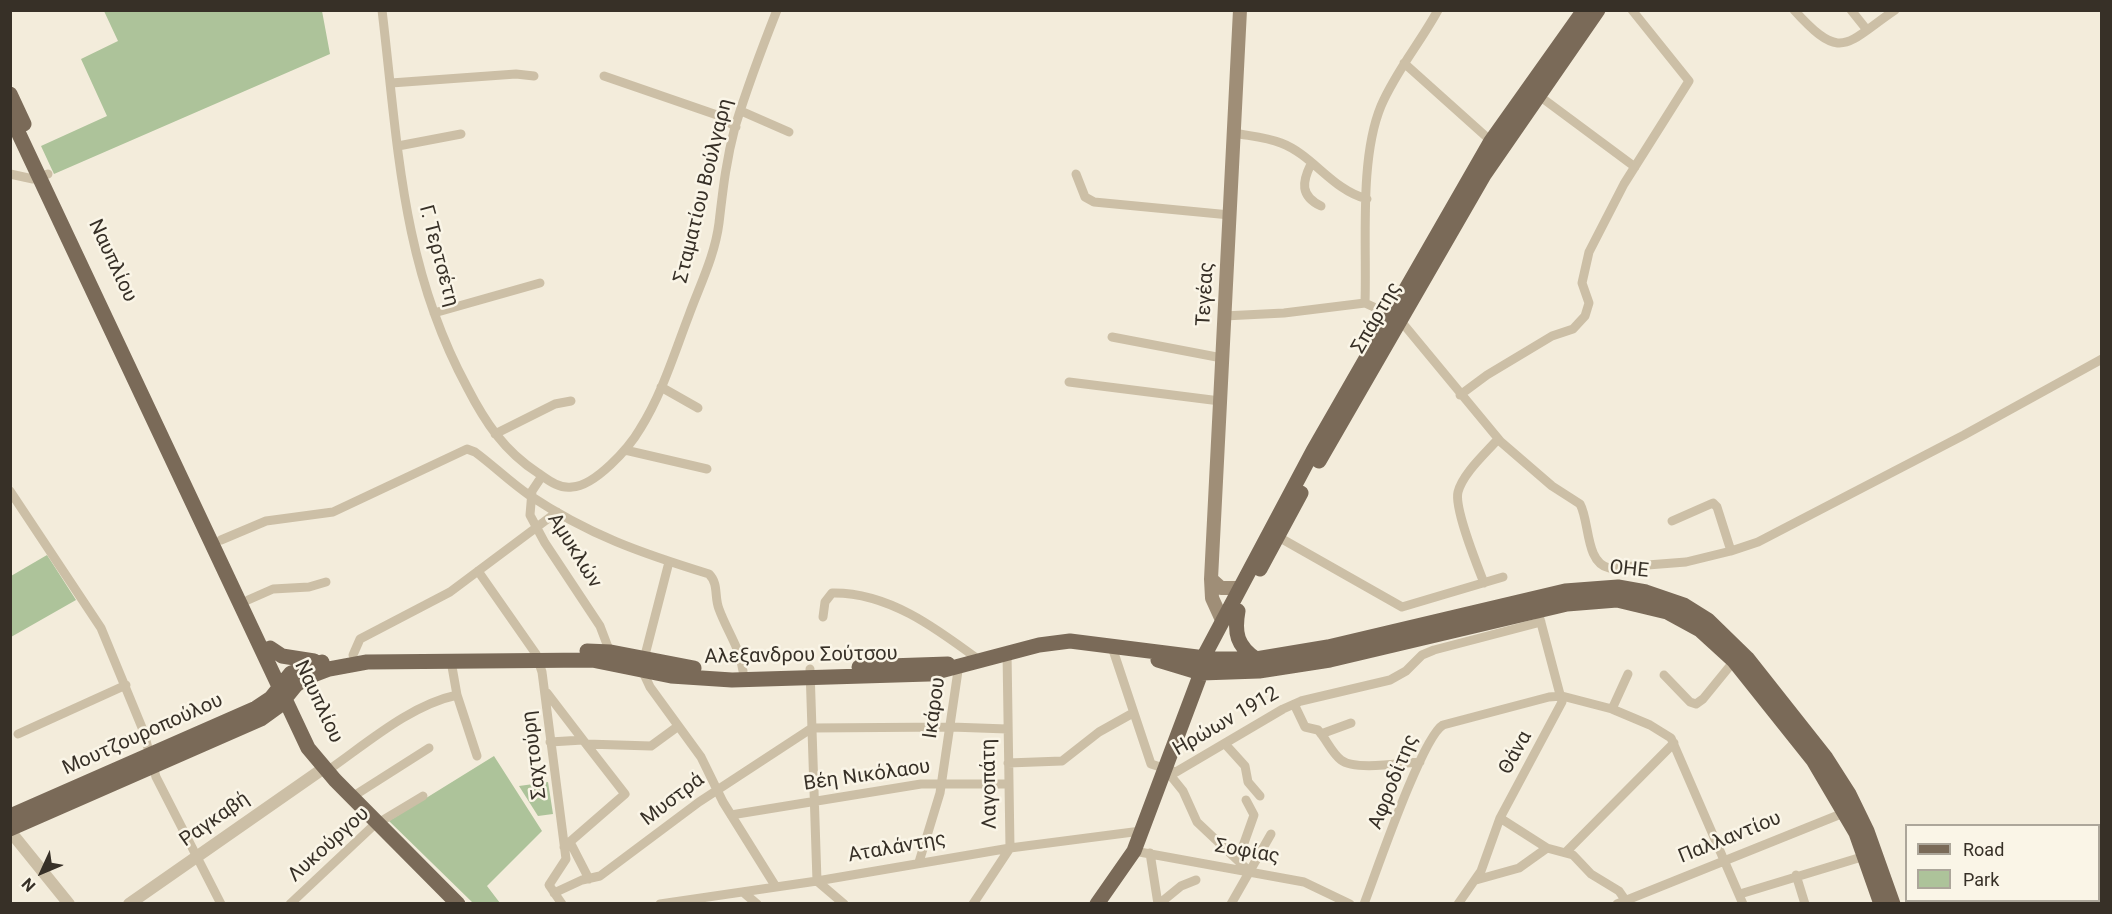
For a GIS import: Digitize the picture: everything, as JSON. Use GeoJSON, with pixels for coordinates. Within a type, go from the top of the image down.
{"type":"FeatureCollection","features":[{"type":"Feature","properties":{"kind":"main road","name":"Τεγέας"},"geometry":{"type":"LineString","coordinates":[[1222,620],[1212,598],[1211,579],[1240,10]]}},
{"type":"Feature","properties":{"kind":"main road","name":"Σπάρτης"},"geometry":{"type":"LineString","coordinates":[[1205,663],[1222,620],[1239,588],[1273,534],[1395,318],[1491,141],[1584,10]]}},
{"type":"Feature","properties":{"kind":"main road","name":"Σπάρτης"},"geometry":{"type":"LineString","coordinates":[[1395,318],[1484,176],[1598,10]]}},
{"type":"Feature","properties":{"kind":"main road","name":"Ναυπλίου"},"geometry":{"type":"LineString","coordinates":[[10,94],[44,176],[285,689],[326,770]]}},
{"type":"Feature","properties":{"kind":"main road","name":"Ναυπλίου"},"geometry":{"type":"LineString","coordinates":[[10,115],[44,176],[221,540],[270,648],[308,748],[326,770]]}},
{"type":"Feature","properties":{"kind":"main road","name":"Σπάρτης"},"geometry":{"type":"LineString","coordinates":[[1205,663],[1238,611],[1273,534]]}},
{"type":"Feature","properties":{"kind":"main road"},"geometry":{"type":"LineString","coordinates":[[1211,579],[1221,588],[1239,588]]}},
{"type":"Feature","properties":{"kind":"main road","name":"ΟΗΕ"},"geometry":{"type":"LineString","coordinates":[[1205,663],[1256,659],[1538,611],[1565,591],[1618,587],[1659,595],[1696,612],[1729,639],[1766,681],[1827,758],[1893,903]]}},
{"type":"Feature","properties":{"kind":"main road","name":"ΟΗΕ"},"geometry":{"type":"LineString","coordinates":[[1205,663],[1259,671],[1330,660],[1568,604],[1605,600],[1642,604],[1667,612],[1689,623],[1734,661],[1851,810],[1881,903]]}},
{"type":"Feature","properties":{"kind":"main road"},"geometry":{"type":"LineString","coordinates":[[1238,611],[1237,637],[1243,648],[1256,659]]}},
{"type":"Feature","properties":{"kind":"main road","name":"Αλεξανδρου Σούτσου"},"geometry":{"type":"LineString","coordinates":[[644,664],[698,679],[810,674],[959,664],[1008,652],[1070,641],[1205,663]]}},
{"type":"Feature","properties":{"kind":"main road"},"geometry":{"type":"LineString","coordinates":[[270,648],[291,659],[324,661]]}},
{"type":"Feature","properties":{"kind":"main road","name":"Αλεξανδρου Σούτσου"},"geometry":{"type":"LineString","coordinates":[[285,689],[294,672],[324,661],[353,654],[389,651],[611,658],[644,664],[699,669],[810,674]]}},
{"type":"Feature","properties":{"kind":"main road","name":"Αλεξανδρου Σούτσου"},"geometry":{"type":"LineString","coordinates":[[285,689],[312,675],[343,666],[388,660],[451,661],[535,654]]}},
{"type":"Feature","properties":{"kind":"main road"},"geometry":{"type":"LineString","coordinates":[[1097,903],[1134,851],[1205,663]]}},
{"type":"Feature","properties":{"kind":"main road","name":"Μουτζουροπούλου"},"geometry":{"type":"LineString","coordinates":[[10,816],[261,719],[285,689]]}},
{"type":"Feature","properties":{"kind":"main road","name":"Μουτζουροπούλου"},"geometry":{"type":"LineString","coordinates":[[10,830],[260,705],[285,689]]}},
{"type":"Feature","properties":{"kind":"main road"},"geometry":{"type":"LineString","coordinates":[[261,719],[277,715],[291,721],[299,729]]}},
{"type":"Feature","properties":{"kind":"main road"},"geometry":{"type":"LineString","coordinates":[[326,770],[458,903]]}},
{"type":"Feature","properties":{"kind":"street","name":"Γ. Τερτσέτη"},"geometry":{"type":"LineString","coordinates":[[382,10],[411,238],[434,313],[456,366],[495,435],[517,458],[542,476]]}},
{"type":"Feature","properties":{"kind":"street","name":"Σταματίου Βούλγαρη"},"geometry":{"type":"LineString","coordinates":[[542,476],[561,486],[579,486],[599,474],[625,450],[640,429],[661,387],[709,262],[719,223],[722,186],[736,127],[777,10]]}},
{"type":"Feature","properties":{"kind":"street"},"geometry":{"type":"LineString","coordinates":[[1365,303],[1367,199],[1372,138],[1380,108],[1404,63],[1438,10]]}},
{"type":"Feature","properties":{"kind":"street"},"geometry":{"type":"LineString","coordinates":[[1460,395],[1486,375],[1543,341],[1573,329],[1585,316],[1589,303],[1582,283],[1589,252],[1635,167],[1689,81],[1632,10]]}},
{"type":"Feature","properties":{"kind":"street"},"geometry":{"type":"LineString","coordinates":[[1794,10],[1812,30],[1838,45],[1848,44],[1895,10]]}},
{"type":"Feature","properties":{"kind":"street"},"geometry":{"type":"LineString","coordinates":[[1851,10],[1867,30]]}},
{"type":"Feature","properties":{"kind":"street"},"geometry":{"type":"LineString","coordinates":[[1404,63],[1491,141]]}},
{"type":"Feature","properties":{"kind":"street"},"geometry":{"type":"LineString","coordinates":[[391,83],[516,74],[534,76]]}},
{"type":"Feature","properties":{"kind":"street"},"geometry":{"type":"LineString","coordinates":[[604,76],[717,115],[736,127]]}},
{"type":"Feature","properties":{"kind":"street"},"geometry":{"type":"LineString","coordinates":[[1538,95],[1635,167]]}},
{"type":"Feature","properties":{"kind":"street"},"geometry":{"type":"LineString","coordinates":[[741,111],[789,132]]}},
{"type":"Feature","properties":{"kind":"street"},"geometry":{"type":"LineString","coordinates":[[1234,133],[1281,143],[1354,196],[1367,199]]}},
{"type":"Feature","properties":{"kind":"street"},"geometry":{"type":"LineString","coordinates":[[398,146],[460,134]]}},
{"type":"Feature","properties":{"kind":"street"},"geometry":{"type":"LineString","coordinates":[[1311,164],[1304,180],[1304,190],[1310,200],[1321,206]]}},
{"type":"Feature","properties":{"kind":"street"},"geometry":{"type":"LineString","coordinates":[[10,174],[24,178],[44,176]]}},
{"type":"Feature","properties":{"kind":"street"},"geometry":{"type":"LineString","coordinates":[[1076,174],[1085,197],[1094,202],[1230,215]]}},
{"type":"Feature","properties":{"kind":"street"},"geometry":{"type":"LineString","coordinates":[[434,313],[540,283]]}},
{"type":"Feature","properties":{"kind":"street"},"geometry":{"type":"LineString","coordinates":[[1224,316],[1284,313],[1365,303],[1395,318],[1498,439],[1552,486],[1580,504],[1595,557],[1604,567],[1666,564],[1731,551],[1782,530],[2100,362]]}},
{"type":"Feature","properties":{"kind":"street"},"geometry":{"type":"LineString","coordinates":[[1112,337],[1222,358]]}},
{"type":"Feature","properties":{"kind":"street"},"geometry":{"type":"LineString","coordinates":[[1070,382],[1220,401]]}},
{"type":"Feature","properties":{"kind":"street"},"geometry":{"type":"LineString","coordinates":[[661,387],[698,408]]}},
{"type":"Feature","properties":{"kind":"street"},"geometry":{"type":"LineString","coordinates":[[495,435],[555,404],[571,401]]}},
{"type":"Feature","properties":{"kind":"street"},"geometry":{"type":"LineString","coordinates":[[1484,583],[1471,547],[1457,493],[1463,482],[1498,439]]}},
{"type":"Feature","properties":{"kind":"street","name":"Αμυκλών"},"geometry":{"type":"LineString","coordinates":[[221,540],[262,522],[333,512],[467,449],[475,452],[531,496],[529,510],[536,528],[600,626],[611,658]]}},
{"type":"Feature","properties":{"kind":"street"},"geometry":{"type":"LineString","coordinates":[[625,450],[707,469]]}},
{"type":"Feature","properties":{"kind":"street"},"geometry":{"type":"LineString","coordinates":[[542,476],[531,496],[557,512],[608,540],[709,574],[714,579],[718,608],[741,657],[743,671]]}},
{"type":"Feature","properties":{"kind":"street"},"geometry":{"type":"LineString","coordinates":[[10,491],[94,616],[126,685],[150,761],[220,903]]}},
{"type":"Feature","properties":{"kind":"street"},"geometry":{"type":"LineString","coordinates":[[1672,521],[1713,503],[1717,507],[1731,551]]}},
{"type":"Feature","properties":{"kind":"street"},"geometry":{"type":"LineString","coordinates":[[353,654],[360,639],[438,599],[557,512]]}},
{"type":"Feature","properties":{"kind":"street"},"geometry":{"type":"LineString","coordinates":[[1273,534],[1397,606],[1407,607],[1503,577]]}},
{"type":"Feature","properties":{"kind":"street"},"geometry":{"type":"LineString","coordinates":[[669,561],[644,664],[650,687],[701,757],[731,815],[776,887]]}},
{"type":"Feature","properties":{"kind":"street"},"geometry":{"type":"LineString","coordinates":[[478,571],[535,654]]}},
{"type":"Feature","properties":{"kind":"street"},"geometry":{"type":"LineString","coordinates":[[248,600],[273,589],[309,587],[326,582]]}},
{"type":"Feature","properties":{"kind":"street"},"geometry":{"type":"LineString","coordinates":[[823,617],[825,602],[832,593],[896,606],[909,611],[979,660]]}},
{"type":"Feature","properties":{"kind":"street"},"geometry":{"type":"LineString","coordinates":[[1538,611],[1562,696],[1612,710],[1660,729],[1674,743],[1742,899],[1796,875],[1865,856]]}},
{"type":"Feature","properties":{"kind":"street","name":"Ηρώων 1912"},"geometry":{"type":"LineString","coordinates":[[1165,769],[1176,772],[1294,704],[1390,680],[1406,671],[1422,655],[1538,611]]}},
{"type":"Feature","properties":{"kind":"street"},"geometry":{"type":"LineString","coordinates":[[1112,647],[1150,764],[1165,769],[1183,791],[1197,822],[1250,871]]}},
{"type":"Feature","properties":{"kind":"street","name":"Λαγοπάτη"},"geometry":{"type":"LineString","coordinates":[[973,903],[1010,848],[1008,652]]}},
{"type":"Feature","properties":{"kind":"street","name":"Σαχτούρη"},"geometry":{"type":"LineString","coordinates":[[535,654],[545,691],[550,741],[567,845]]}},
{"type":"Feature","properties":{"kind":"street"},"geometry":{"type":"LineString","coordinates":[[451,661],[457,695],[477,756]]}},
{"type":"Feature","properties":{"kind":"street"},"geometry":{"type":"LineString","coordinates":[[1664,675],[1690,702],[1696,704],[1703,699],[1734,661]]}},
{"type":"Feature","properties":{"kind":"street","name":"Ικάρου"},"geometry":{"type":"LineString","coordinates":[[919,862],[942,784],[959,664]]}},
{"type":"Feature","properties":{"kind":"street"},"geometry":{"type":"LineString","coordinates":[[810,674],[817,881],[844,903]]}},
{"type":"Feature","properties":{"kind":"street"},"geometry":{"type":"LineString","coordinates":[[1612,710],[1628,674]]}},
{"type":"Feature","properties":{"kind":"street"},"geometry":{"type":"LineString","coordinates":[[18,734],[126,685]]}},
{"type":"Feature","properties":{"kind":"street"},"geometry":{"type":"LineString","coordinates":[[545,691],[625,794],[567,845],[566,859],[551,889],[562,903]]}},
{"type":"Feature","properties":{"kind":"street"},"geometry":{"type":"LineString","coordinates":[[326,770],[399,722],[439,699],[457,695]]}},
{"type":"Feature","properties":{"kind":"street","name":"Αφροδίτης"},"geometry":{"type":"LineString","coordinates":[[1364,903],[1433,733],[1443,725],[1545,698],[1562,696]]}},
{"type":"Feature","properties":{"kind":"street","name":"Θάνα"},"geometry":{"type":"LineString","coordinates":[[1458,903],[1476,880],[1500,818],[1556,715],[1562,696]]}},
{"type":"Feature","properties":{"kind":"street"},"geometry":{"type":"LineString","coordinates":[[1294,704],[1305,727],[1316,729],[1333,753],[1346,763],[1381,765],[1420,762]]}},
{"type":"Feature","properties":{"kind":"street"},"geometry":{"type":"LineString","coordinates":[[1008,763],[1062,761],[1099,732],[1133,713]]}},
{"type":"Feature","properties":{"kind":"street"},"geometry":{"type":"LineString","coordinates":[[1321,734],[1351,723]]}},
{"type":"Feature","properties":{"kind":"street"},"geometry":{"type":"LineString","coordinates":[[812,728],[951,726],[1008,729]]}},
{"type":"Feature","properties":{"kind":"street"},"geometry":{"type":"LineString","coordinates":[[550,741],[651,746],[677,727]]}},
{"type":"Feature","properties":{"kind":"street","name":"Μυστρά"},"geometry":{"type":"LineString","coordinates":[[551,889],[597,878],[717,789],[812,728]]}},
{"type":"Feature","properties":{"kind":"street"},"geometry":{"type":"LineString","coordinates":[[1566,852],[1674,743]]}},
{"type":"Feature","properties":{"kind":"street"},"geometry":{"type":"LineString","coordinates":[[1226,745],[1245,766],[1248,782],[1260,796]]}},
{"type":"Feature","properties":{"kind":"street"},"geometry":{"type":"LineString","coordinates":[[352,797],[429,748]]}},
{"type":"Feature","properties":{"kind":"street","name":"Ραγκαβή"},"geometry":{"type":"LineString","coordinates":[[129,903],[326,770]]}},
{"type":"Feature","properties":{"kind":"street","name":"Βέη Νικόλαου"},"geometry":{"type":"LineString","coordinates":[[731,815],[921,784],[1009,784]]}},
{"type":"Feature","properties":{"kind":"street","name":"Λυκούργου"},"geometry":{"type":"LineString","coordinates":[[290,903],[378,822],[423,796]]}},
{"type":"Feature","properties":{"kind":"street"},"geometry":{"type":"LineString","coordinates":[[1238,860],[1254,815],[1246,800]]}},
{"type":"Feature","properties":{"kind":"street","name":"Παλλαντίου"},"geometry":{"type":"LineString","coordinates":[[1624,902],[1725,859],[1851,810]]}},
{"type":"Feature","properties":{"kind":"street"},"geometry":{"type":"LineString","coordinates":[[1500,818],[1547,848],[1573,855],[1591,874],[1617,889],[1624,902]]}},
{"type":"Feature","properties":{"kind":"street"},"geometry":{"type":"LineString","coordinates":[[10,830],[69,903]]}},
{"type":"Feature","properties":{"kind":"street","name":"Αταλάντης"},"geometry":{"type":"LineString","coordinates":[[660,903],[817,881],[1010,848],[1141,831]]}},
{"type":"Feature","properties":{"kind":"street"},"geometry":{"type":"LineString","coordinates":[[1232,903],[1271,834]]}},
{"type":"Feature","properties":{"kind":"street"},"geometry":{"type":"LineString","coordinates":[[567,845],[589,879]]}},
{"type":"Feature","properties":{"kind":"street"},"geometry":{"type":"LineString","coordinates":[[1476,880],[1520,868],[1547,848]]}},
{"type":"Feature","properties":{"kind":"street","name":"Σοφίας"},"geometry":{"type":"LineString","coordinates":[[1134,851],[1304,882],[1350,903]]}},
{"type":"Feature","properties":{"kind":"street"},"geometry":{"type":"LineString","coordinates":[[1150,853],[1158,903],[1181,886],[1196,880]]}},
{"type":"Feature","properties":{"kind":"street"},"geometry":{"type":"LineString","coordinates":[[1796,875],[1806,903]]}},
{"type":"Feature","properties":{"kind":"street"},"geometry":{"type":"LineString","coordinates":[[735,903],[743,892],[757,903]]}},
{"type":"Feature","properties":{"kind":"green space"},"geometry":{"type":"Polygon","coordinates":[[[104,11],[322,11],[330,54],[54,174],[41,146],[107,116],[81,59],[118,41],[104,11]]]}},
{"type":"Feature","properties":{"kind":"green space"},"geometry":{"type":"Polygon","coordinates":[[[47,555],[76,600],[11,637],[11,576],[47,555]]]}},
{"type":"Feature","properties":{"kind":"green space"},"geometry":{"type":"Polygon","coordinates":[[[494,756],[542,831],[487,886],[500,903],[473,903],[389,821],[494,756]]]}},
{"type":"Feature","properties":{"kind":"green space"},"geometry":{"type":"Polygon","coordinates":[[[548,782],[553,814],[538,816],[519,786],[548,782]]]}}]}
